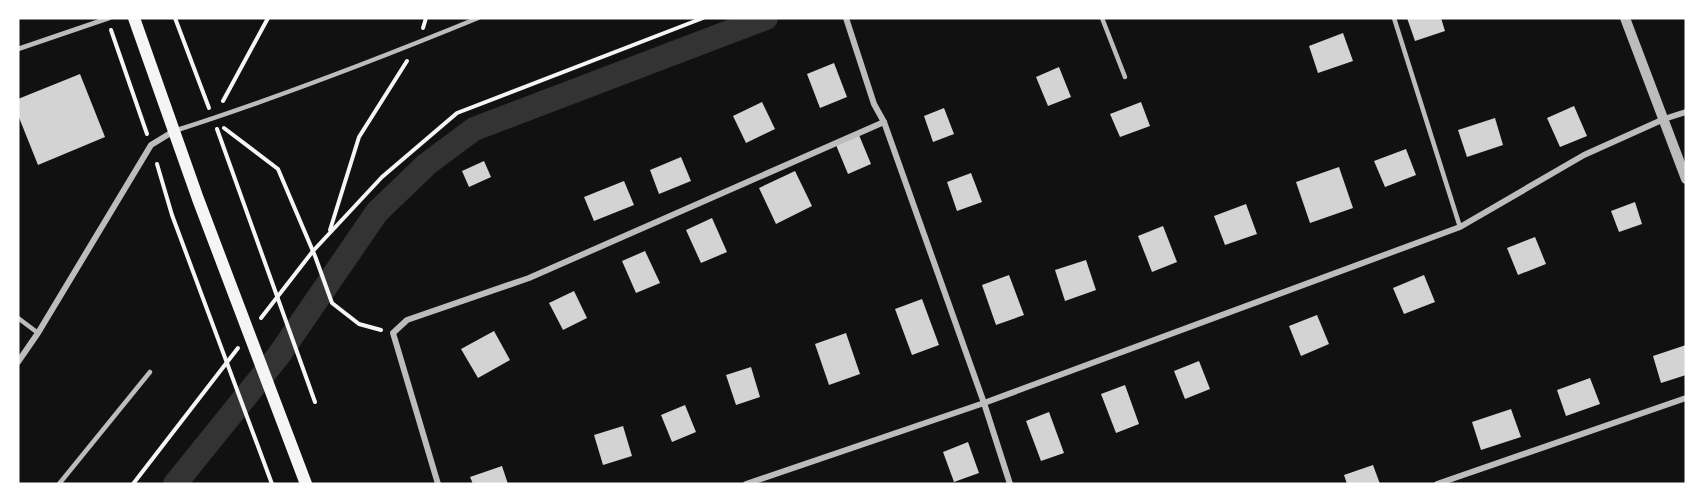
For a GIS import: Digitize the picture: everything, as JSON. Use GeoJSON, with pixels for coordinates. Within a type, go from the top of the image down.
{"type":"FeatureCollection","features":[{"type":"Feature","properties":{"kind":"main road"},"geometry":{"type":"LineString","coordinates":[[134,18],[198,199],[306,484]]}},
{"type":"Feature","properties":{"kind":"street"},"geometry":{"type":"LineString","coordinates":[[846,18],[874,104],[884,122],[984,403],[1010,484]]}},
{"type":"Feature","properties":{"kind":"street"},"geometry":{"type":"LineString","coordinates":[[1626,18],[1686,179]]}},
{"type":"Feature","properties":{"kind":"street"},"geometry":{"type":"LineString","coordinates":[[746,484],[984,403],[1460,227],[1584,154],[1664,119],[1686,112]]}},
{"type":"Feature","properties":{"kind":"street"},"geometry":{"type":"LineString","coordinates":[[438,484],[393,333],[407,320],[529,278],[884,122]]}},
{"type":"Feature","properties":{"kind":"street"},"geometry":{"type":"LineString","coordinates":[[18,362],[38,333],[151,145],[174,131]]}},
{"type":"Feature","properties":{"kind":"street"},"geometry":{"type":"LineString","coordinates":[[1437,484],[1686,398]]}},
{"type":"Feature","properties":{"kind":"lane"},"geometry":{"type":"LineString","coordinates":[[18,49],[108,18]]}},
{"type":"Feature","properties":{"kind":"lane"},"geometry":{"type":"LineString","coordinates":[[174,131],[213,119],[418,43],[478,18]]}},
{"type":"Feature","properties":{"kind":"lane"},"geometry":{"type":"LineString","coordinates":[[1102,18],[1125,77]]}},
{"type":"Feature","properties":{"kind":"lane"},"geometry":{"type":"LineString","coordinates":[[1394,18],[1460,227]]}},
{"type":"Feature","properties":{"kind":"lane"},"geometry":{"type":"LineString","coordinates":[[18,318],[38,333]]}},
{"type":"Feature","properties":{"kind":"lane"},"geometry":{"type":"LineString","coordinates":[[59,484],[150,372]]}},
{"type":"Feature","properties":{"kind":"path"},"geometry":{"type":"LineString","coordinates":[[108,18],[172,215],[272,484]]}},
{"type":"Feature","properties":{"kind":"path"},"geometry":{"type":"LineString","coordinates":[[268,18],[213,119],[278,169],[313,251],[332,303],[358,324],[393,333]]}},
{"type":"Feature","properties":{"kind":"path"},"geometry":{"type":"LineString","coordinates":[[328,234],[359,137],[418,43],[426,18]]}},
{"type":"Feature","properties":{"kind":"path"},"geometry":{"type":"LineString","coordinates":[[255,325],[313,251],[382,177],[457,113],[703,18]]}},
{"type":"Feature","properties":{"kind":"path"},"geometry":{"type":"LineString","coordinates":[[247,210],[315,402]]}},
{"type":"Feature","properties":{"kind":"path"},"geometry":{"type":"LineString","coordinates":[[133,484],[241,344]]}},
{"type":"Feature","properties":{"kind":"building"},"geometry":{"type":"Polygon","coordinates":[[[1407,18],[1441,18],[1445,31],[1415,41],[1407,18]]]}},
{"type":"Feature","properties":{"kind":"building"},"geometry":{"type":"Polygon","coordinates":[[[1343,33],[1353,61],[1318,73],[1309,46],[1343,33]]]}},
{"type":"Feature","properties":{"kind":"building"},"geometry":{"type":"Polygon","coordinates":[[[834,63],[847,97],[820,108],[807,74],[834,63]]]}},
{"type":"Feature","properties":{"kind":"building"},"geometry":{"type":"Polygon","coordinates":[[[1059,67],[1071,97],[1048,106],[1036,77],[1059,67]]]}},
{"type":"Feature","properties":{"kind":"building"},"geometry":{"type":"Polygon","coordinates":[[[80,74],[105,137],[38,165],[18,115],[18,99],[80,74]]]}},
{"type":"Feature","properties":{"kind":"building"},"geometry":{"type":"Polygon","coordinates":[[[762,102],[775,129],[746,143],[733,116],[762,102]]]}},
{"type":"Feature","properties":{"kind":"building"},"geometry":{"type":"Polygon","coordinates":[[[1141,102],[1150,126],[1120,137],[1110,114],[1141,102]]]}},
{"type":"Feature","properties":{"kind":"building"},"geometry":{"type":"Polygon","coordinates":[[[1574,106],[1587,136],[1560,147],[1547,118],[1574,106]]]}},
{"type":"Feature","properties":{"kind":"building"},"geometry":{"type":"Polygon","coordinates":[[[944,108],[954,134],[933,142],[924,116],[944,108]]]}},
{"type":"Feature","properties":{"kind":"building"},"geometry":{"type":"Polygon","coordinates":[[[1495,118],[1503,145],[1467,157],[1458,130],[1495,118]]]}},
{"type":"Feature","properties":{"kind":"building"},"geometry":{"type":"Polygon","coordinates":[[[859,135],[871,164],[848,174],[836,145],[859,135]]]}},
{"type":"Feature","properties":{"kind":"building"},"geometry":{"type":"Polygon","coordinates":[[[1406,149],[1416,175],[1385,187],[1374,161],[1406,149]]]}},
{"type":"Feature","properties":{"kind":"building"},"geometry":{"type":"Polygon","coordinates":[[[681,157],[691,181],[659,194],[650,170],[681,157]]]}},
{"type":"Feature","properties":{"kind":"building"},"geometry":{"type":"Polygon","coordinates":[[[484,161],[491,177],[469,187],[462,171],[484,161]]]}},
{"type":"Feature","properties":{"kind":"building"},"geometry":{"type":"Polygon","coordinates":[[[1339,167],[1353,208],[1310,223],[1296,182],[1339,167]]]}},
{"type":"Feature","properties":{"kind":"building"},"geometry":{"type":"Polygon","coordinates":[[[795,171],[812,206],[776,224],[759,188],[795,171]]]}},
{"type":"Feature","properties":{"kind":"building"},"geometry":{"type":"Polygon","coordinates":[[[971,173],[982,202],[957,211],[947,182],[971,173]]]}},
{"type":"Feature","properties":{"kind":"building"},"geometry":{"type":"Polygon","coordinates":[[[624,181],[634,205],[594,221],[584,197],[624,181]]]}},
{"type":"Feature","properties":{"kind":"building"},"geometry":{"type":"Polygon","coordinates":[[[1635,202],[1642,224],[1619,232],[1611,211],[1635,202]]]}},
{"type":"Feature","properties":{"kind":"building"},"geometry":{"type":"Polygon","coordinates":[[[1246,204],[1257,234],[1225,245],[1214,216],[1246,204]]]}},
{"type":"Feature","properties":{"kind":"building"},"geometry":{"type":"Polygon","coordinates":[[[712,218],[727,252],[701,263],[686,230],[712,218]]]}},
{"type":"Feature","properties":{"kind":"building"},"geometry":{"type":"Polygon","coordinates":[[[1163,226],[1177,262],[1152,272],[1138,236],[1163,226]]]}},
{"type":"Feature","properties":{"kind":"building"},"geometry":{"type":"Polygon","coordinates":[[[1535,237],[1546,264],[1518,275],[1507,248],[1535,237]]]}},
{"type":"Feature","properties":{"kind":"building"},"geometry":{"type":"Polygon","coordinates":[[[645,251],[660,283],[636,293],[622,261],[645,251]]]}},
{"type":"Feature","properties":{"kind":"building"},"geometry":{"type":"Polygon","coordinates":[[[1086,260],[1096,290],[1065,301],[1055,270],[1086,260]]]}},
{"type":"Feature","properties":{"kind":"building"},"geometry":{"type":"Polygon","coordinates":[[[1009,275],[1024,315],[996,325],[982,285],[1009,275]]]}},
{"type":"Feature","properties":{"kind":"building"},"geometry":{"type":"Polygon","coordinates":[[[1424,275],[1435,302],[1404,314],[1393,288],[1424,275]]]}},
{"type":"Feature","properties":{"kind":"building"},"geometry":{"type":"Polygon","coordinates":[[[574,291],[587,318],[563,330],[549,303],[574,291]]]}},
{"type":"Feature","properties":{"kind":"building"},"geometry":{"type":"Polygon","coordinates":[[[922,299],[939,345],[912,355],[895,309],[922,299]]]}},
{"type":"Feature","properties":{"kind":"building"},"geometry":{"type":"Polygon","coordinates":[[[1317,315],[1329,344],[1301,356],[1289,326],[1317,315]]]}},
{"type":"Feature","properties":{"kind":"building"},"geometry":{"type":"Polygon","coordinates":[[[494,331],[510,360],[478,378],[461,349],[494,331]]]}},
{"type":"Feature","properties":{"kind":"building"},"geometry":{"type":"Polygon","coordinates":[[[846,333],[860,374],[829,385],[815,344],[846,333]]]}},
{"type":"Feature","properties":{"kind":"building"},"geometry":{"type":"Polygon","coordinates":[[[1686,345],[1686,375],[1661,383],[1653,356],[1686,345]]]}},
{"type":"Feature","properties":{"kind":"building"},"geometry":{"type":"Polygon","coordinates":[[[1199,361],[1210,389],[1185,399],[1174,371],[1199,361]]]}},
{"type":"Feature","properties":{"kind":"building"},"geometry":{"type":"Polygon","coordinates":[[[751,367],[760,397],[736,405],[726,375],[751,367]]]}},
{"type":"Feature","properties":{"kind":"building"},"geometry":{"type":"Polygon","coordinates":[[[1590,378],[1600,404],[1566,416],[1557,390],[1590,378]]]}},
{"type":"Feature","properties":{"kind":"building"},"geometry":{"type":"Polygon","coordinates":[[[1125,385],[1139,424],[1116,433],[1101,394],[1125,385]]]}},
{"type":"Feature","properties":{"kind":"building"},"geometry":{"type":"Polygon","coordinates":[[[685,405],[696,432],[672,442],[661,415],[685,405]]]}},
{"type":"Feature","properties":{"kind":"building"},"geometry":{"type":"Polygon","coordinates":[[[1511,409],[1521,437],[1481,450],[1472,422],[1511,409]]]}},
{"type":"Feature","properties":{"kind":"building"},"geometry":{"type":"Polygon","coordinates":[[[1049,412],[1064,453],[1041,461],[1026,421],[1049,412]]]}},
{"type":"Feature","properties":{"kind":"building"},"geometry":{"type":"Polygon","coordinates":[[[623,426],[632,456],[603,465],[594,435],[623,426]]]}},
{"type":"Feature","properties":{"kind":"building"},"geometry":{"type":"Polygon","coordinates":[[[968,442],[979,473],[954,482],[943,452],[968,442]]]}},
{"type":"Feature","properties":{"kind":"building"},"geometry":{"type":"Polygon","coordinates":[[[1373,465],[1380,484],[1347,484],[1344,475],[1373,465]]]}},
{"type":"Feature","properties":{"kind":"building"},"geometry":{"type":"Polygon","coordinates":[[[502,466],[508,484],[473,484],[470,477],[502,466]]]}},
{"type":"Feature","properties":{"kind":"waterway"},"geometry":{"type":"LineString","coordinates":[[175,484],[279,355],[377,212],[427,164],[474,129],[766,18]]}}]}
